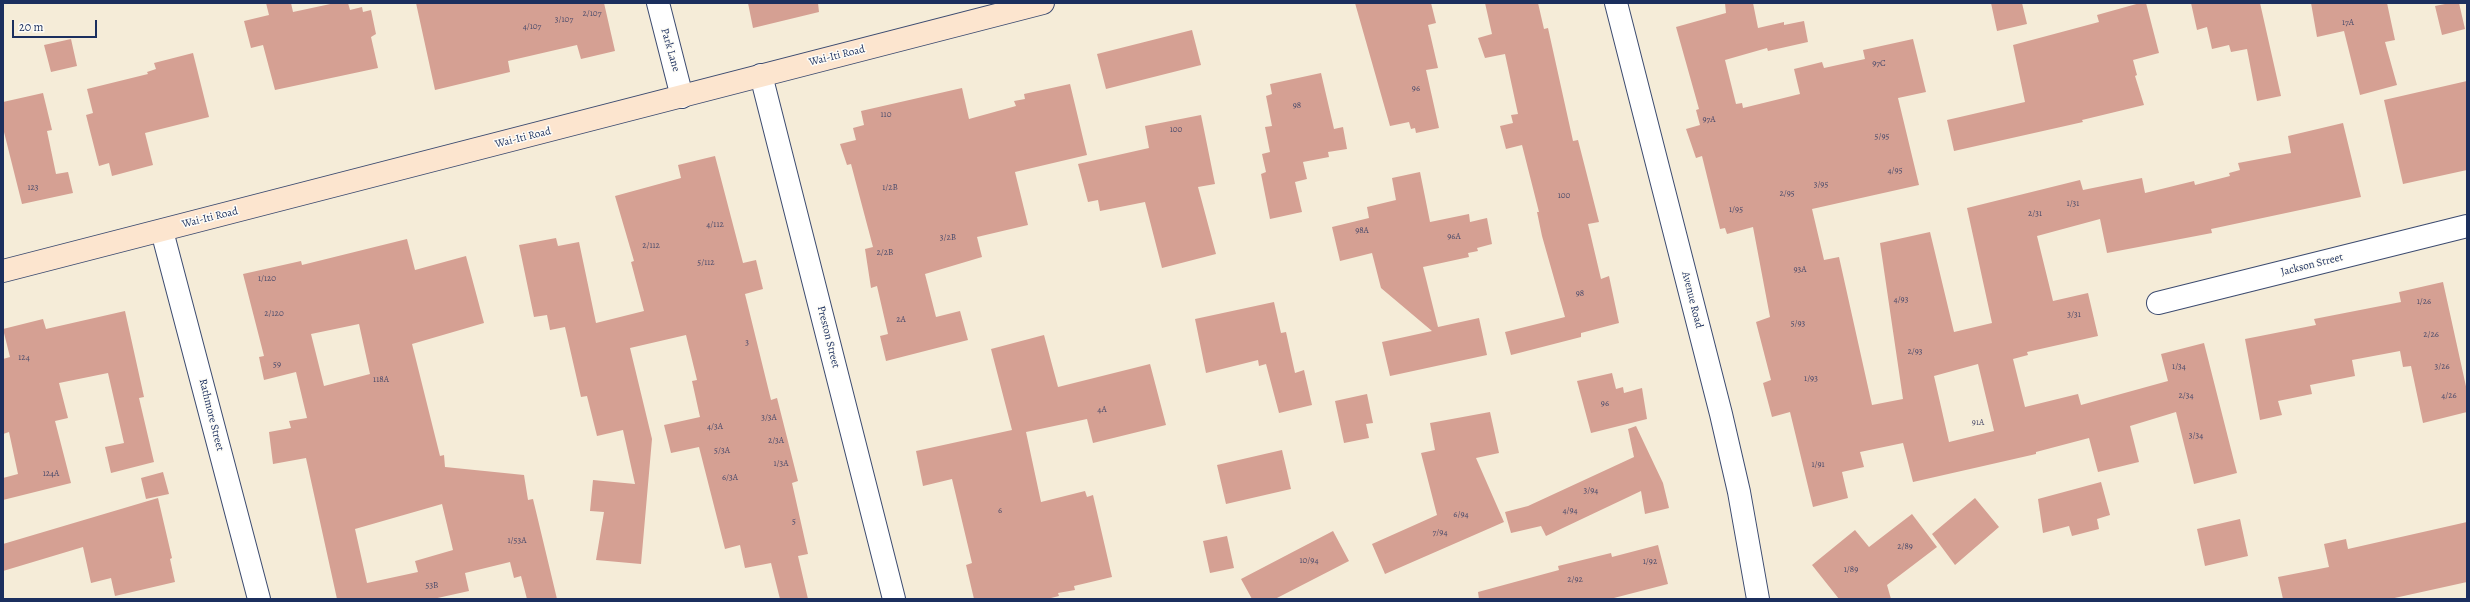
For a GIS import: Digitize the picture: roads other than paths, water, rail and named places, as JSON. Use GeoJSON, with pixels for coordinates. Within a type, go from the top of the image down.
{"type":"FeatureCollection","features":[{"type":"Feature","properties":{"kind":"main road","name":"Wai-Iti Road"},"geometry":{"type":"LineString","coordinates":[[3,271],[1043,3]]}},
{"type":"Feature","properties":{"kind":"street","name":"Park Lane"},"geometry":{"type":"LineString","coordinates":[[658,3],[682,97]]}},
{"type":"Feature","properties":{"kind":"street","name":"Avenue Road"},"geometry":{"type":"LineString","coordinates":[[1616,3],[1740,492],[1758,599]]}},
{"type":"Feature","properties":{"kind":"street","name":"Preston Street"},"geometry":{"type":"LineString","coordinates":[[761,76],[894,599]]}},
{"type":"Feature","properties":{"kind":"street","name":"Jackson Street"},"geometry":{"type":"LineString","coordinates":[[2158,304],[2467,226]]}},
{"type":"Feature","properties":{"kind":"street","name":"Rathmore Street"},"geometry":{"type":"LineString","coordinates":[[162,231],[258,599]]}}]}
